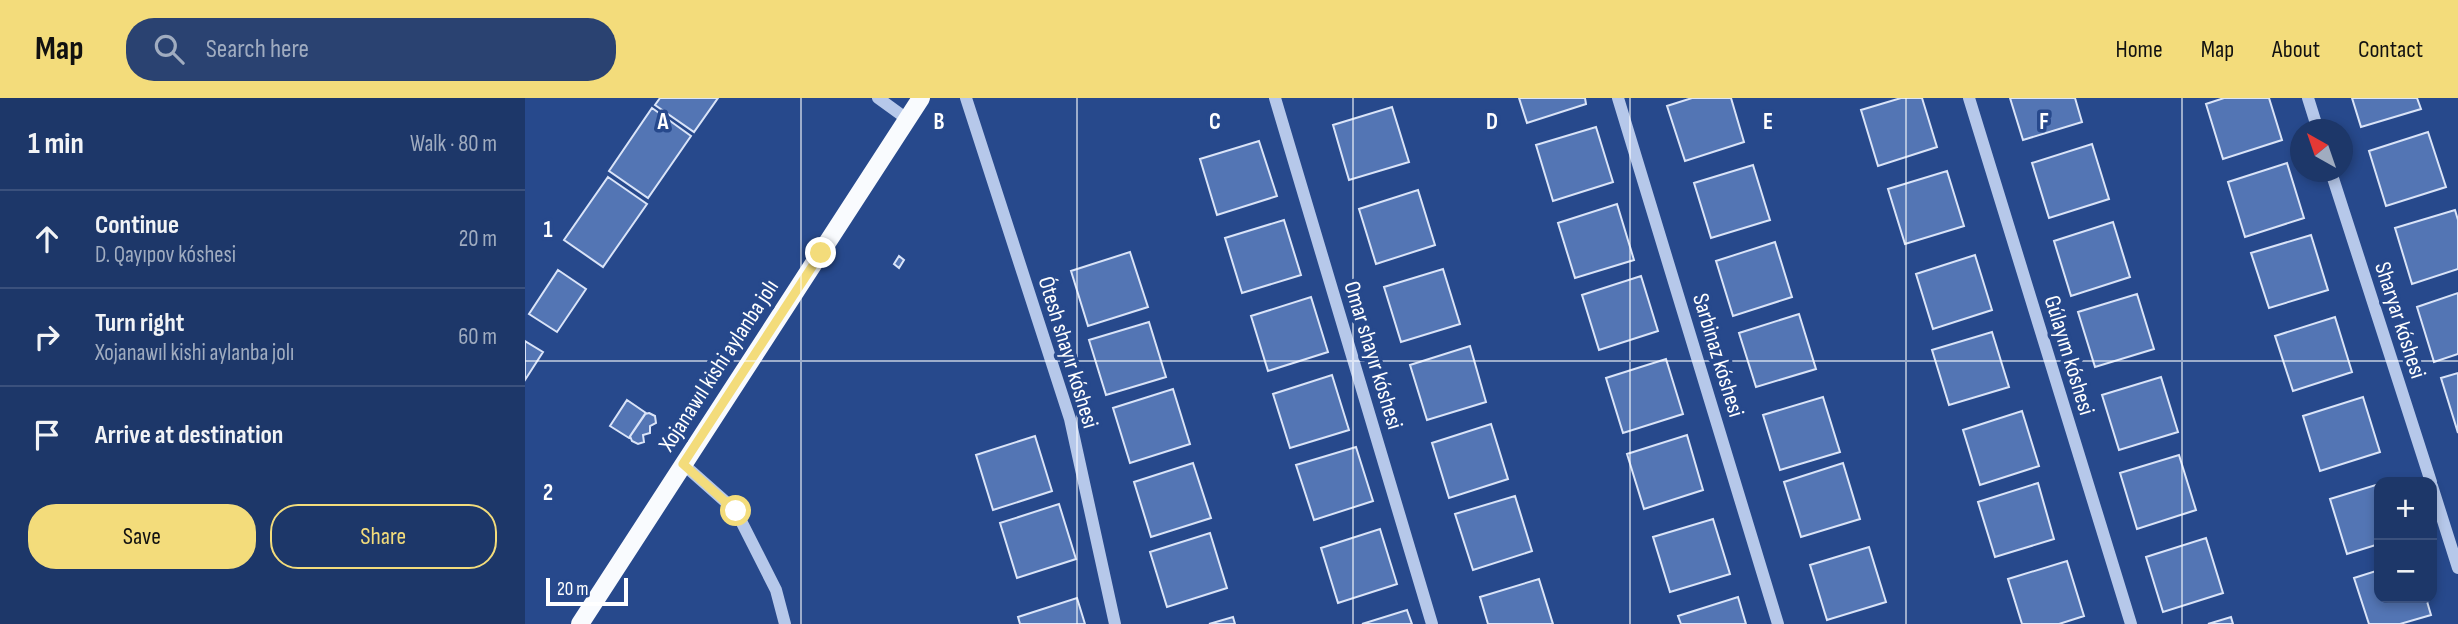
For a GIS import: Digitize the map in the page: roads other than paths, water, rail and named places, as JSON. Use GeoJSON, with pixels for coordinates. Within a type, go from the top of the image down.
{"type":"FeatureCollection","features":[{"type":"Feature","properties":{"kind":"main road","name":"Xojanawıl kishi aylanba jolı"},"geometry":{"type":"LineString","coordinates":[[580,624],[921,98]]}},
{"type":"Feature","properties":{"kind":"street"},"geometry":{"type":"LineString","coordinates":[[878,98],[907,118]]}},
{"type":"Feature","properties":{"kind":"street","name":"Ótesh shayır kóshesi"},"geometry":{"type":"LineString","coordinates":[[966,98],[1070,419],[1115,624]]}},
{"type":"Feature","properties":{"kind":"street","name":"Omar shayır kóshesi"},"geometry":{"type":"LineString","coordinates":[[1275,98],[1432,624]]}},
{"type":"Feature","properties":{"kind":"street","name":"Sarbinaz kóshesi"},"geometry":{"type":"LineString","coordinates":[[1618,98],[1779,624]]}},
{"type":"Feature","properties":{"kind":"street","name":"Gúlayım kóshesi"},"geometry":{"type":"LineString","coordinates":[[1969,98],[2131,624]]}},
{"type":"Feature","properties":{"kind":"street"},"geometry":{"type":"LineString","coordinates":[[2308,98],[2315,119]]}},
{"type":"Feature","properties":{"kind":"street","name":"Sharyar kóshesi"},"geometry":{"type":"LineString","coordinates":[[2334,182],[2429,477]]}},
{"type":"Feature","properties":{"kind":"street"},"geometry":{"type":"LineString","coordinates":[[683,464],[736,511],[776,590],[785,624]]}},
{"type":"Feature","properties":{"kind":"street","name":"Sharyar kóshesi"},"geometry":{"type":"LineString","coordinates":[[2437,503],[2458,568]]}}]}
